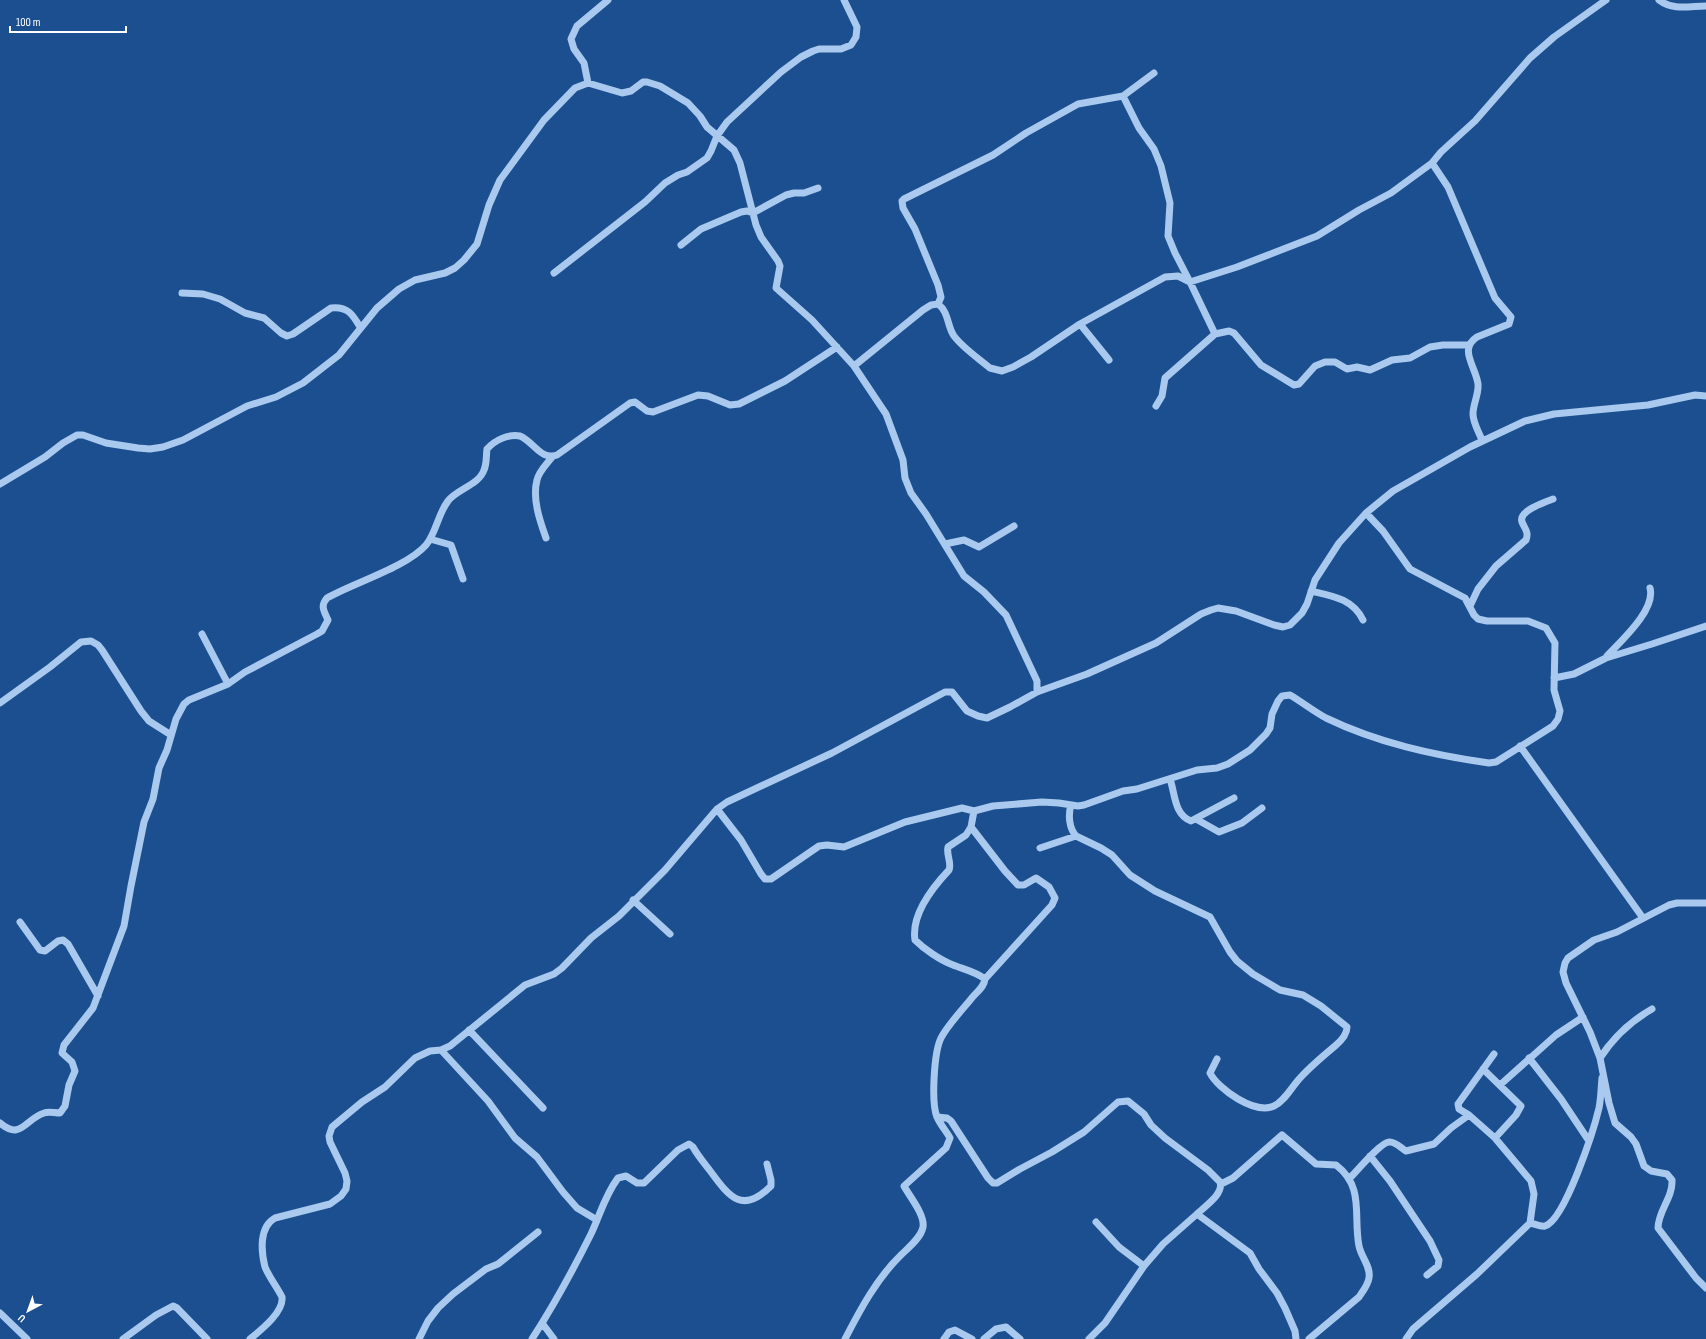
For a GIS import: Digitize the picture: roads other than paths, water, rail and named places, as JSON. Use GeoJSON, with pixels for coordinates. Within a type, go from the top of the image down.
{"type":"FeatureCollection","features":[{"type":"Feature","properties":{"kind":"street"},"geometry":{"type":"LineString","coordinates":[[588,83],[584,63],[574,49],[571,39],[577,26],[608,0]]}},
{"type":"Feature","properties":{"kind":"street"},"geometry":{"type":"LineString","coordinates":[[554,273],[645,202],[665,183],[678,175],[687,172],[707,158],[712,151],[717,136],[727,122],[761,89],[801,57],[819,49],[841,49],[851,45],[856,37],[856,27],[844,0]]}},
{"type":"Feature","properties":{"kind":"street"},"geometry":{"type":"LineString","coordinates":[[938,304],[945,312],[954,336],[983,362],[996,370],[1002,371],[1031,357],[1080,324],[1165,277],[1178,276],[1190,282],[1237,267],[1317,236],[1359,210],[1391,193],[1432,164],[1441,152],[1475,121],[1530,58],[1554,37],[1606,0]]}},
{"type":"Feature","properties":{"kind":"street"},"geometry":{"type":"LineString","coordinates":[[1659,0],[1670,6],[1706,6]]}},
{"type":"Feature","properties":{"kind":"street"},"geometry":{"type":"LineString","coordinates":[[938,304],[941,297],[938,285],[915,229],[903,208],[902,201],[993,155],[1026,133],[1078,104],[1122,96],[1154,72]]}},
{"type":"Feature","properties":{"kind":"street"},"geometry":{"type":"LineString","coordinates":[[0,484],[44,457],[62,443],[77,436],[82,435],[106,443],[150,449],[183,440],[236,411],[252,404],[276,397],[303,383],[339,355],[377,308],[407,283],[445,273],[455,268],[464,260],[477,244],[489,205],[500,180],[544,120],[575,88],[588,83],[622,93],[631,91],[643,82],[654,83],[688,103],[707,126],[734,150],[738,156],[756,225],[761,237],[778,260],[780,266],[776,288],[812,320],[854,366],[886,414],[891,424],[903,460],[905,478],[911,493],[945,544],[964,576],[984,592],[1006,615],[1034,672],[1038,682],[1037,692]]}},
{"type":"Feature","properties":{"kind":"street"},"geometry":{"type":"LineString","coordinates":[[1122,96],[1136,123],[1154,149],[1161,166],[1170,203],[1168,236],[1215,334]]}},
{"type":"Feature","properties":{"kind":"street"},"geometry":{"type":"LineString","coordinates":[[1432,164],[1448,187],[1495,298],[1511,317],[1509,324],[1476,337],[1468,345],[1468,357],[1478,385],[1474,418],[1482,440]]}},
{"type":"Feature","properties":{"kind":"street"},"geometry":{"type":"LineString","coordinates":[[681,245],[702,229],[741,212],[747,211],[753,213],[786,195],[804,193],[818,188]]}},
{"type":"Feature","properties":{"kind":"street"},"geometry":{"type":"LineString","coordinates":[[182,293],[204,294],[220,299],[245,312],[264,318],[281,333],[288,336],[331,308],[338,307],[352,313],[360,328]]}},
{"type":"Feature","properties":{"kind":"street"},"geometry":{"type":"LineString","coordinates":[[854,366],[924,310],[931,305],[938,304]]}},
{"type":"Feature","properties":{"kind":"street"},"geometry":{"type":"LineString","coordinates":[[1080,324],[1109,360]]}},
{"type":"Feature","properties":{"kind":"street"},"geometry":{"type":"LineString","coordinates":[[1156,406],[1162,396],[1165,378],[1215,334],[1229,331],[1234,333],[1261,365],[1294,385],[1299,384],[1315,366],[1326,362],[1335,362],[1347,369],[1357,367],[1370,370],[1392,360],[1410,358],[1430,347],[1443,345],[1468,345]]}},
{"type":"Feature","properties":{"kind":"street"},"geometry":{"type":"LineString","coordinates":[[0,1123],[10,1130],[17,1130],[41,1113],[60,1113],[63,1111],[69,1085],[75,1071],[74,1066],[64,1056],[62,1049],[66,1041],[94,1008],[124,926],[130,886],[144,822],[153,799],[159,768],[167,750],[176,719],[184,704],[189,700],[228,684],[245,672],[290,650],[322,631],[328,620],[322,608],[323,603],[327,598],[401,562],[418,552],[430,539],[447,502],[459,491],[478,479],[484,472],[488,449],[492,444],[506,437],[520,436],[542,454],[552,456],[557,455],[630,403],[635,402],[647,411],[653,412],[698,395],[708,396],[730,405],[740,404],[786,381],[837,347]]}},
{"type":"Feature","properties":{"kind":"street"},"geometry":{"type":"LineString","coordinates":[[250,1339],[272,1319],[283,1302],[282,1297],[266,1267],[263,1241],[266,1226],[269,1221],[275,1218],[330,1204],[341,1196],[346,1189],[347,1181],[345,1174],[330,1142],[329,1136],[332,1127],[362,1102],[385,1088],[415,1058],[430,1051],[441,1050],[450,1046],[525,985],[554,974],[562,968],[591,938],[619,916],[633,900],[665,870],[717,809],[727,802],[832,753],[945,692],[952,692],[967,711],[987,718],[1037,692],[1087,674],[1156,642],[1201,614],[1211,610],[1218,608],[1236,610],[1274,625],[1286,626],[1293,622],[1302,613],[1321,570],[1339,543],[1366,513],[1394,491],[1482,440],[1525,421],[1554,414],[1648,405],[1695,396],[1706,396]]}},
{"type":"Feature","properties":{"kind":"street"},"geometry":{"type":"LineString","coordinates":[[546,538],[537,512],[537,480],[552,456]]}},
{"type":"Feature","properties":{"kind":"street"},"geometry":{"type":"LineString","coordinates":[[1470,606],[1478,589],[1496,566],[1526,540],[1528,535],[1521,520],[1522,516],[1528,510],[1553,498]]}},
{"type":"Feature","properties":{"kind":"street"},"geometry":{"type":"LineString","coordinates":[[717,809],[741,840],[761,874],[765,879],[771,879],[819,846],[832,845],[844,847],[905,822],[962,808],[974,811],[993,806],[1042,802],[1084,805],[1117,793],[1137,789],[1198,770],[1217,768],[1228,764],[1250,750],[1268,731],[1272,714],[1278,701],[1282,696],[1286,695],[1290,695],[1325,717],[1356,731],[1408,748],[1489,763],[1496,762],[1520,746],[1540,736],[1553,726],[1558,719],[1560,711],[1554,690],[1555,643],[1546,628],[1528,621],[1478,619],[1474,615],[1465,598],[1410,569],[1383,531],[1366,513]]}},
{"type":"Feature","properties":{"kind":"street"},"geometry":{"type":"LineString","coordinates":[[945,544],[964,540],[979,547],[1014,526]]}},
{"type":"Feature","properties":{"kind":"street"},"geometry":{"type":"LineString","coordinates":[[430,539],[451,545],[463,579]]}},
{"type":"Feature","properties":{"kind":"street"},"geometry":{"type":"LineString","coordinates":[[1606,658],[1642,616],[1651,599],[1652,595],[1650,588]]}},
{"type":"Feature","properties":{"kind":"street"},"geometry":{"type":"LineString","coordinates":[[1311,591],[1352,605],[1363,620]]}},
{"type":"Feature","properties":{"kind":"street"},"geometry":{"type":"LineString","coordinates":[[1554,678],[1574,674],[1606,658],[1706,626]]}},
{"type":"Feature","properties":{"kind":"street"},"geometry":{"type":"LineString","coordinates":[[202,634],[228,684]]}},
{"type":"Feature","properties":{"kind":"street"},"geometry":{"type":"LineString","coordinates":[[0,703],[82,642],[92,641],[102,650],[149,721],[171,735]]}},
{"type":"Feature","properties":{"kind":"street"},"geometry":{"type":"LineString","coordinates":[[1520,746],[1643,918]]}},
{"type":"Feature","properties":{"kind":"street"},"geometry":{"type":"LineString","coordinates":[[1170,779],[1175,802],[1181,814],[1191,821],[1234,798]]}},
{"type":"Feature","properties":{"kind":"street"},"geometry":{"type":"LineString","coordinates":[[1071,805],[1069,812],[1070,820],[1073,833],[1076,836],[1112,855],[1130,875],[1155,891],[1210,918],[1230,952],[1237,961],[1253,974],[1280,990],[1303,995],[1321,1006],[1347,1027],[1345,1036],[1311,1067],[1279,1103],[1268,1108],[1254,1106],[1241,1101],[1215,1081],[1210,1073],[1217,1059]]}},
{"type":"Feature","properties":{"kind":"street"},"geometry":{"type":"LineString","coordinates":[[1196,819],[1219,832],[1242,823],[1262,808]]}},
{"type":"Feature","properties":{"kind":"street"},"geometry":{"type":"LineString","coordinates":[[974,811],[971,827],[966,835],[948,847],[947,852],[950,866],[949,870],[923,906],[915,926],[914,934],[915,940],[920,945],[950,964],[978,974],[985,979]]}},
{"type":"Feature","properties":{"kind":"street"},"geometry":{"type":"LineString","coordinates":[[845,1339],[862,1306],[871,1293],[894,1262],[916,1240],[923,1228],[923,1219],[904,1186],[946,1148],[950,1138],[937,1117],[935,1109],[934,1073],[938,1046],[941,1037],[973,996],[985,984],[985,979],[1052,905],[1055,898],[1049,887],[1036,878],[1024,885],[1018,885],[1005,871],[971,827]]}},
{"type":"Feature","properties":{"kind":"street"},"geometry":{"type":"LineString","coordinates":[[1040,848],[1076,836]]}},
{"type":"Feature","properties":{"kind":"street"},"geometry":{"type":"LineString","coordinates":[[633,900],[670,934]]}},
{"type":"Feature","properties":{"kind":"street"},"geometry":{"type":"LineString","coordinates":[[1706,903],[1677,903],[1643,918],[1617,932],[1594,940],[1576,952],[1565,963],[1563,972],[1566,983],[1583,1017],[1600,1058],[1609,1103],[1615,1123],[1631,1137],[1636,1144],[1644,1166],[1651,1171],[1667,1174],[1672,1180],[1671,1192],[1658,1222],[1658,1228],[1696,1278],[1706,1288]]}},
{"type":"Feature","properties":{"kind":"street"},"geometry":{"type":"LineString","coordinates":[[20,922],[40,950],[45,951],[49,949],[58,940],[63,940],[68,944],[98,996]]}},
{"type":"Feature","properties":{"kind":"street"},"geometry":{"type":"LineString","coordinates":[[1600,1058],[1607,1046],[1618,1035],[1642,1015],[1652,1009]]}},
{"type":"Feature","properties":{"kind":"street"},"geometry":{"type":"LineString","coordinates":[[1500,1085],[1556,1035],[1583,1017]]}},
{"type":"Feature","properties":{"kind":"street"},"geometry":{"type":"LineString","coordinates":[[469,1030],[543,1108]]}},
{"type":"Feature","properties":{"kind":"street"},"geometry":{"type":"LineString","coordinates":[[441,1050],[488,1101],[515,1138],[538,1157],[563,1192],[577,1208],[597,1220]]}},
{"type":"Feature","properties":{"kind":"street"},"geometry":{"type":"LineString","coordinates":[[1406,1339],[1413,1329],[1477,1274],[1530,1223],[1534,1194],[1531,1181],[1495,1138],[1469,1115],[1459,1109],[1458,1104],[1494,1054]]}},
{"type":"Feature","properties":{"kind":"street"},"geometry":{"type":"LineString","coordinates":[[1530,1058],[1561,1099],[1589,1141]]}},
{"type":"Feature","properties":{"kind":"street"},"geometry":{"type":"LineString","coordinates":[[1483,1069],[1520,1104],[1521,1108],[1495,1138]]}},
{"type":"Feature","properties":{"kind":"street"},"geometry":{"type":"LineString","coordinates":[[1530,1223],[1544,1226],[1549,1224],[1554,1219],[1574,1182],[1589,1141],[1599,1106],[1603,1069]]}},
{"type":"Feature","properties":{"kind":"street"},"geometry":{"type":"LineString","coordinates":[[937,1117],[947,1118],[951,1121],[988,1178],[993,1183],[997,1183],[1084,1132],[1118,1102],[1128,1101],[1144,1114],[1151,1125],[1165,1138],[1208,1170],[1221,1184],[1221,1189],[1217,1195],[1164,1244],[1144,1266],[1105,1323],[1089,1339]]}},
{"type":"Feature","properties":{"kind":"street"},"geometry":{"type":"LineString","coordinates":[[1349,1179],[1370,1156],[1388,1142],[1394,1143],[1406,1151],[1434,1144],[1451,1128],[1469,1115]]}},
{"type":"Feature","properties":{"kind":"street"},"geometry":{"type":"LineString","coordinates":[[1221,1184],[1233,1178],[1282,1135],[1316,1164],[1336,1165],[1349,1179],[1356,1196],[1356,1228],[1358,1245],[1368,1268],[1369,1278],[1359,1297],[1309,1339]]}},
{"type":"Feature","properties":{"kind":"street"},"geometry":{"type":"LineString","coordinates":[[532,1339],[574,1267],[597,1220],[609,1191],[618,1178],[626,1176],[637,1183],[644,1184],[686,1144],[693,1147],[725,1191],[738,1200],[748,1201],[758,1196],[771,1186],[767,1164]]}},
{"type":"Feature","properties":{"kind":"street"},"geometry":{"type":"LineString","coordinates":[[1370,1156],[1390,1181],[1430,1241],[1439,1260],[1438,1266],[1427,1275]]}},
{"type":"Feature","properties":{"kind":"street"},"geometry":{"type":"LineString","coordinates":[[1197,1214],[1250,1253],[1259,1269],[1277,1293],[1295,1331],[1296,1339]]}},
{"type":"Feature","properties":{"kind":"street"},"geometry":{"type":"LineString","coordinates":[[1096,1222],[1119,1247],[1144,1266]]}},
{"type":"Feature","properties":{"kind":"street"},"geometry":{"type":"LineString","coordinates":[[419,1339],[428,1321],[438,1308],[453,1294],[486,1269],[498,1264],[538,1232]]}},
{"type":"Feature","properties":{"kind":"street"},"geometry":{"type":"LineString","coordinates":[[123,1339],[156,1315],[173,1306],[177,1308],[207,1339]]}},
{"type":"Feature","properties":{"kind":"street"},"geometry":{"type":"LineString","coordinates":[[0,1313],[27,1339]]}},
{"type":"Feature","properties":{"kind":"street"},"geometry":{"type":"LineString","coordinates":[[542,1323],[554,1339]]}},
{"type":"Feature","properties":{"kind":"street"},"geometry":{"type":"LineString","coordinates":[[984,1339],[996,1329],[1006,1327],[1020,1339]]}},
{"type":"Feature","properties":{"kind":"street"},"geometry":{"type":"LineString","coordinates":[[944,1339],[949,1332],[955,1330],[972,1339]]}}]}
